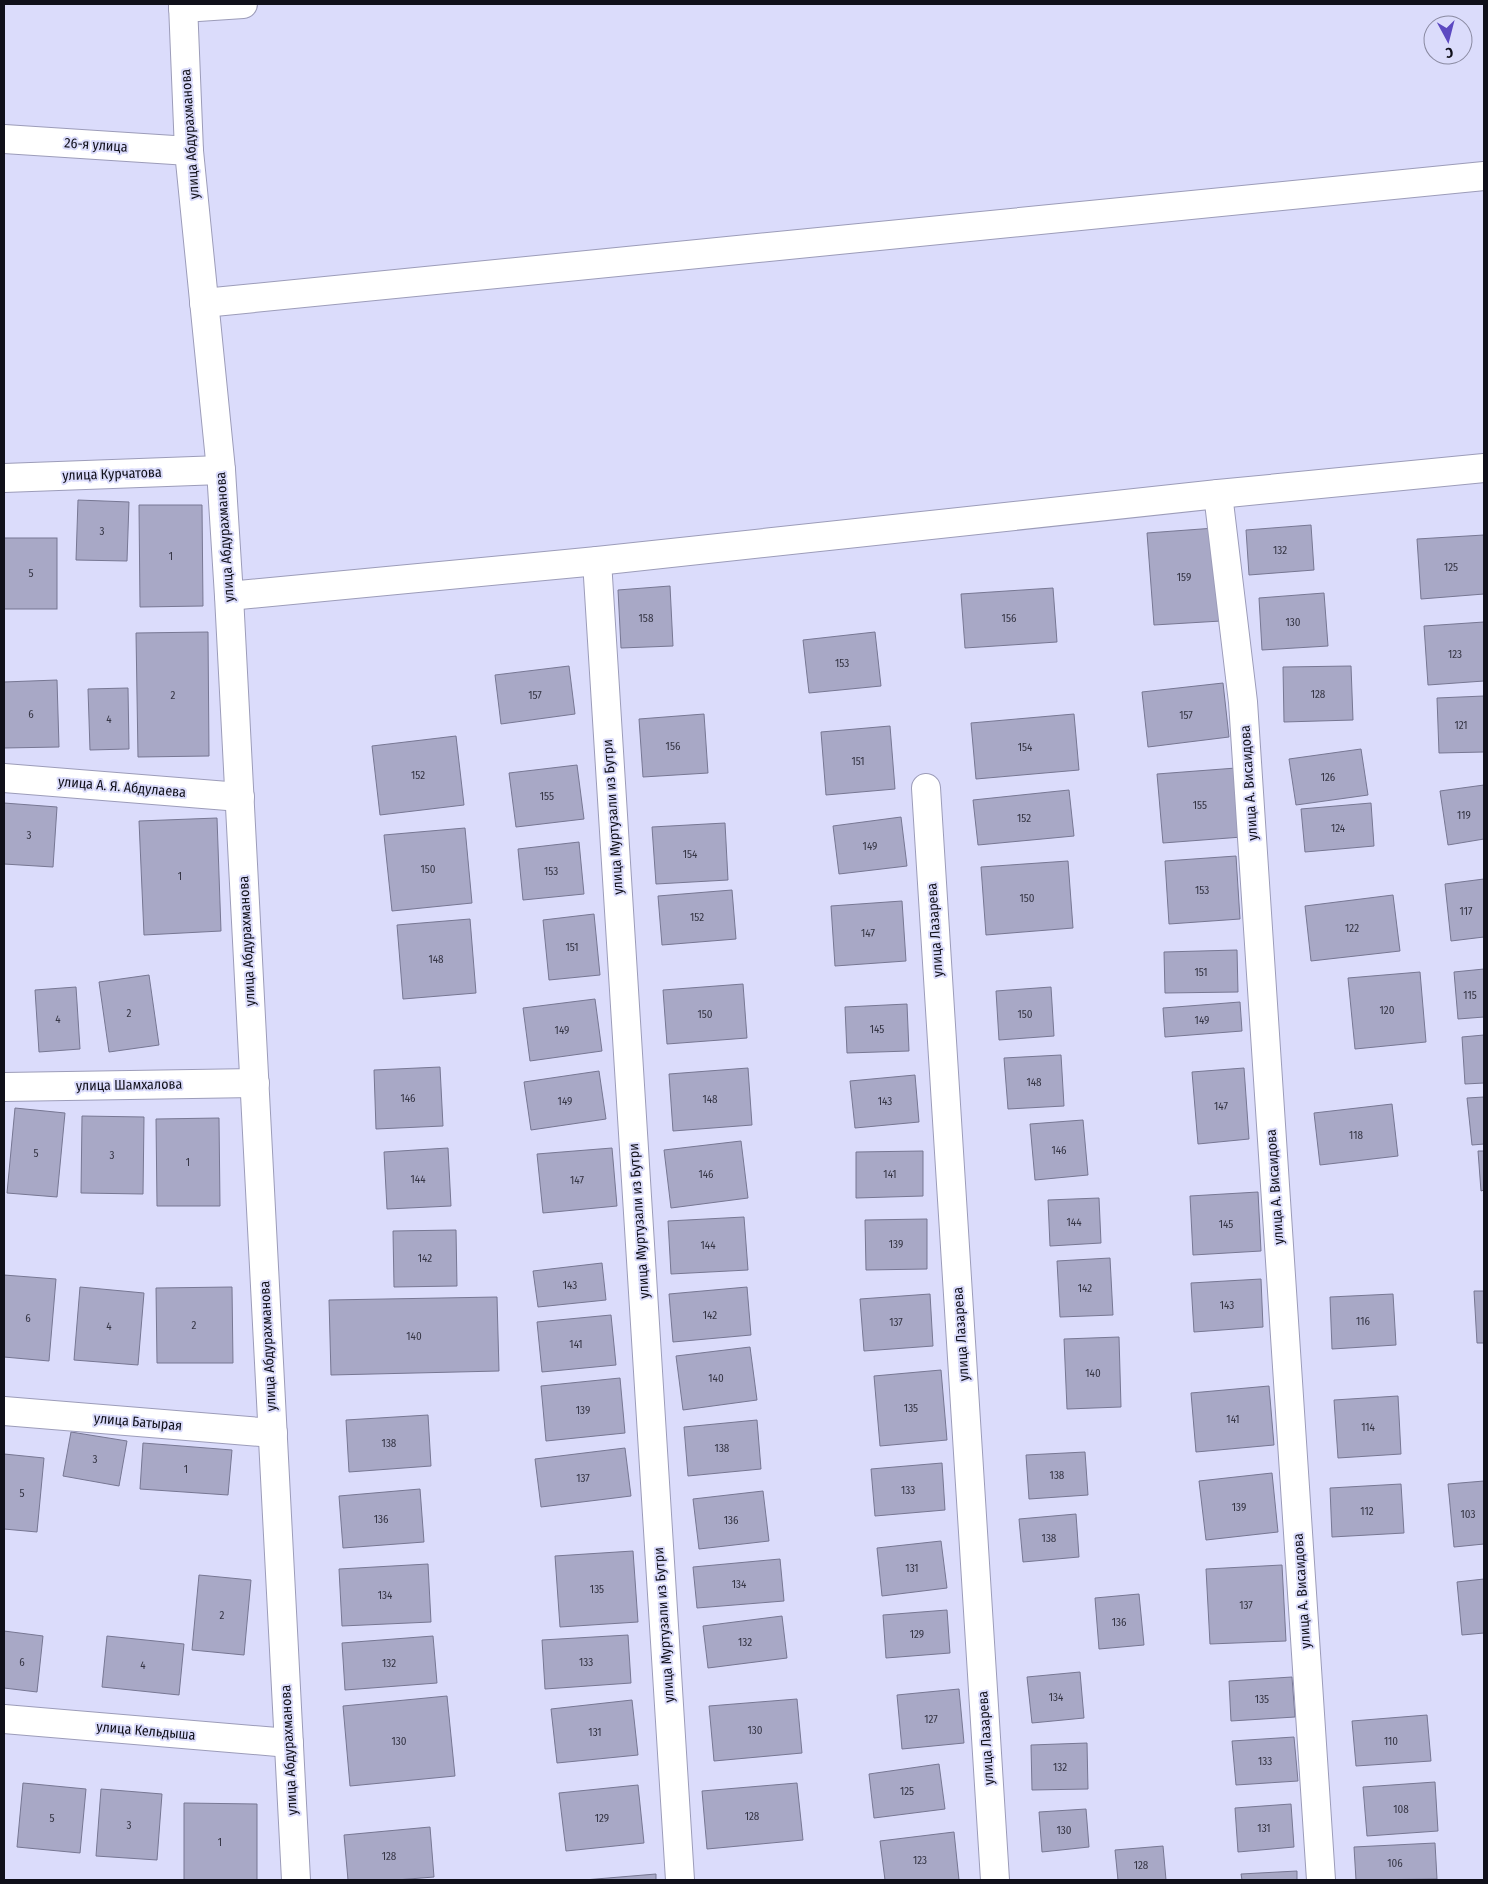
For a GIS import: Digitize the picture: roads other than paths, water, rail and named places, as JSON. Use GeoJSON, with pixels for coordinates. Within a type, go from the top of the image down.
{"type":"FeatureCollection","features":[{"type":"Feature","properties":{"kind":"street"},"geometry":{"type":"LineString","coordinates":[[183,6],[242,4]]}},
{"type":"Feature","properties":{"kind":"street","name":"улица Абдурахманова"},"geometry":{"type":"LineString","coordinates":[[183,6],[189,151],[221,470],[229,596],[296,1880]]}},
{"type":"Feature","properties":{"kind":"street","name":"26-я улица"},"geometry":{"type":"LineString","coordinates":[[4,140],[189,151]]}},
{"type":"Feature","properties":{"kind":"street"},"geometry":{"type":"LineString","coordinates":[[204,303],[1484,176]]}},
{"type":"Feature","properties":{"kind":"street"},"geometry":{"type":"LineString","coordinates":[[229,596],[597,562],[1218,494],[1484,468]]}},
{"type":"Feature","properties":{"kind":"street","name":"улица Курчатова"},"geometry":{"type":"LineString","coordinates":[[4,478],[221,470]]}},
{"type":"Feature","properties":{"kind":"street","name":"улица А. Висаидова"},"geometry":{"type":"LineString","coordinates":[[1218,494],[1244,712],[1321,1880]]}},
{"type":"Feature","properties":{"kind":"street","name":"улица Муртузали из Бутри"},"geometry":{"type":"LineString","coordinates":[[597,562],[680,1880]]}},
{"type":"Feature","properties":{"kind":"street","name":"улица А. Я. Абдулаева"},"geometry":{"type":"LineString","coordinates":[[4,778],[240,797]]}},
{"type":"Feature","properties":{"kind":"street","name":"улица Лазарева"},"geometry":{"type":"LineString","coordinates":[[926,788],[995,1880]]}},
{"type":"Feature","properties":{"kind":"street","name":"улица Шамхалова"},"geometry":{"type":"LineString","coordinates":[[4,1087],[255,1083]]}},
{"type":"Feature","properties":{"kind":"street","name":"улица Батырая"},"geometry":{"type":"LineString","coordinates":[[4,1411],[273,1433]]}},
{"type":"Feature","properties":{"kind":"street","name":"улица Кельдыша"},"geometry":{"type":"LineString","coordinates":[[4,1719],[289,1743]]}}]}
